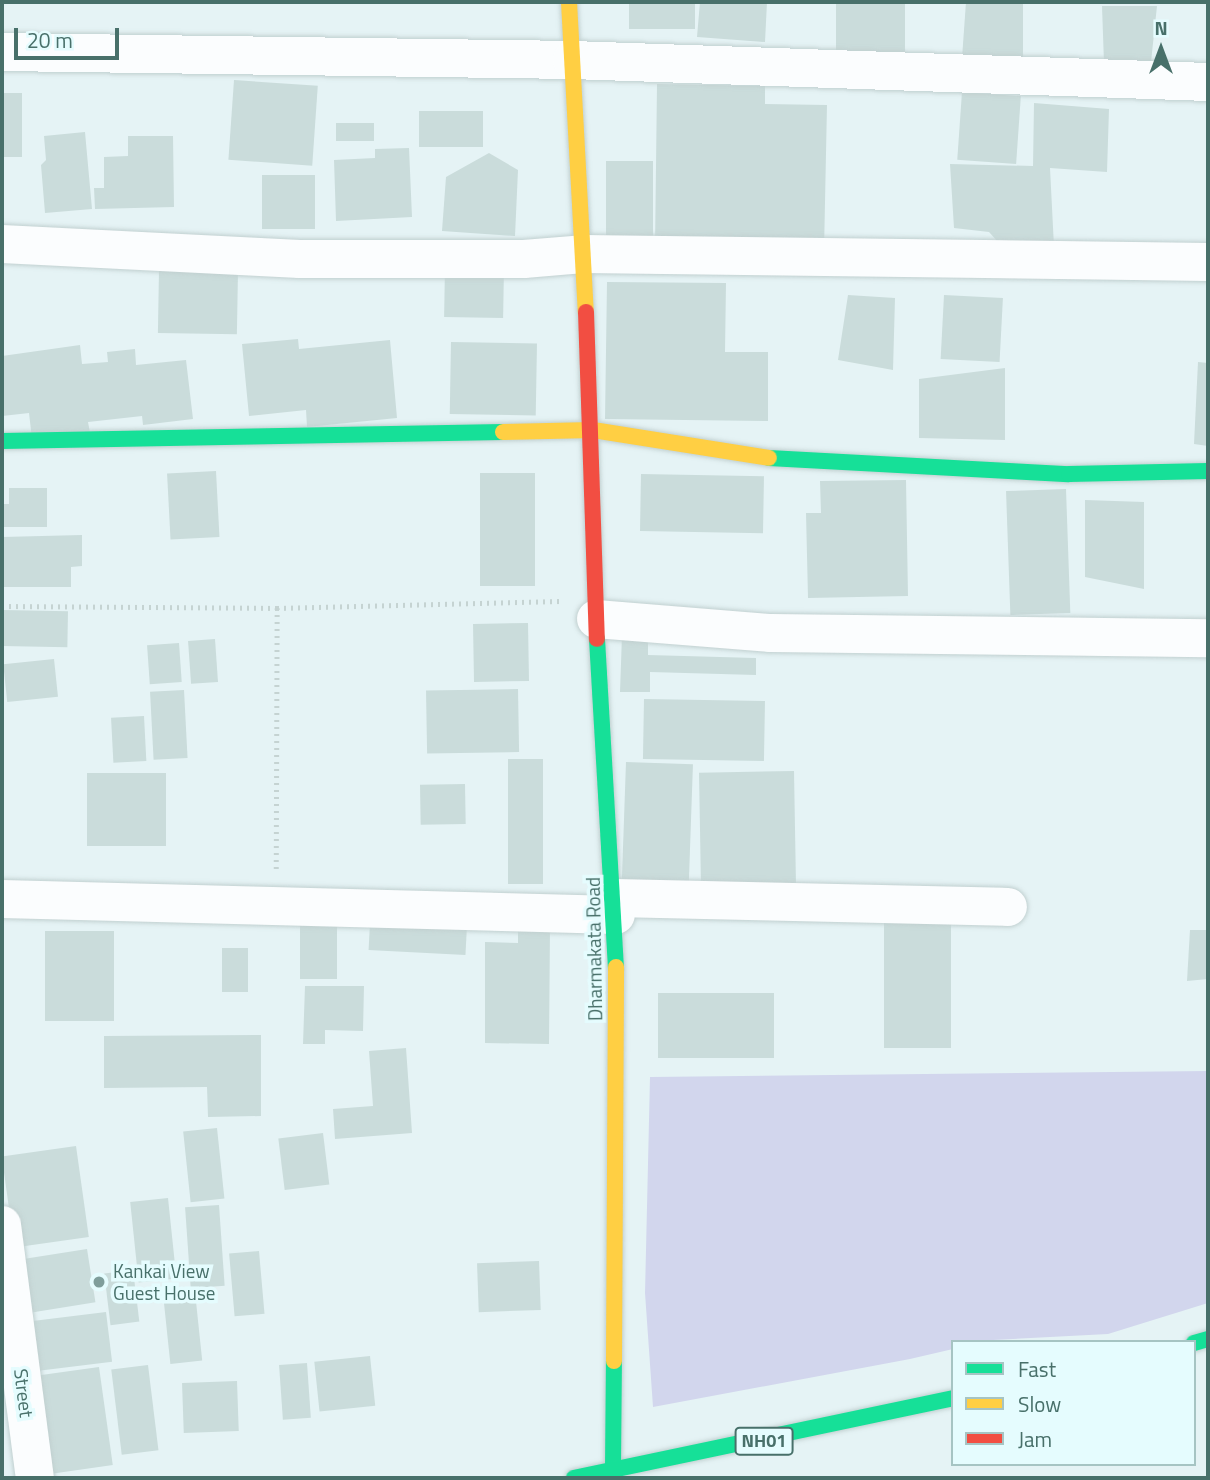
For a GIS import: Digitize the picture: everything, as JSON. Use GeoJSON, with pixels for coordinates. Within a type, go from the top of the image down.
{"type":"FeatureCollection","features":[{"type":"Feature","properties":{"kind":"main road","name":"Dharmakata Road"},"geometry":{"type":"LineString","coordinates":[[569,2],[593,430],[597,610],[616,906],[613,1468]]}},
{"type":"Feature","properties":{"kind":"main road"},"geometry":{"type":"LineString","coordinates":[[2,441],[97,443],[593,430],[792,462],[1069,474],[1208,471]]}},
{"type":"Feature","properties":{"kind":"main road","name":"NH01"},"geometry":{"type":"LineString","coordinates":[[574,1478],[613,1468],[765,1441],[951,1398]]}},
{"type":"Feature","properties":{"kind":"street"},"geometry":{"type":"LineString","coordinates":[[2,52],[572,60],[1208,82]]}},
{"type":"Feature","properties":{"kind":"street"},"geometry":{"type":"LineString","coordinates":[[2,244],[300,259],[524,259],[583,254],[1208,262]]}},
{"type":"Feature","properties":{"kind":"street"},"geometry":{"type":"LineString","coordinates":[[597,610],[771,633],[1208,638]]}},
{"type":"Feature","properties":{"kind":"street"},"geometry":{"type":"LineString","coordinates":[[2,899],[135,906],[276,904],[1008,907]]}},
{"type":"Feature","properties":{"kind":"street","name":"Street"},"geometry":{"type":"LineString","coordinates":[[2,1225],[35,1478]]}},
{"type":"Feature","properties":{"kind":"path"},"geometry":{"type":"LineString","coordinates":[[2,606],[597,610]]}},
{"type":"Feature","properties":{"kind":"path"},"geometry":{"type":"LineString","coordinates":[[276,904],[277,608]]}},
{"type":"Feature","properties":{"kind":"shaded area"},"geometry":{"type":"Polygon","coordinates":[[[1208,1071],[1208,1303],[1108,1334],[951,1340],[951,1349],[910,1359],[653,1407],[645,1293],[650,1077],[1208,1071]]]}},
{"type":"Feature","properties":{"kind":"building"},"geometry":{"type":"Polygon","coordinates":[[[629,2],[695,2],[695,29],[629,29],[629,2]]]}},
{"type":"Feature","properties":{"kind":"building"},"geometry":{"type":"Polygon","coordinates":[[[700,2],[767,2],[765,42],[697,37],[700,2]]]}},
{"type":"Feature","properties":{"kind":"building"},"geometry":{"type":"Polygon","coordinates":[[[836,2],[905,2],[905,54],[836,54],[836,2]]]}},
{"type":"Feature","properties":{"kind":"building"},"geometry":{"type":"Polygon","coordinates":[[[966,2],[1023,2],[1023,64],[962,58],[966,2]]]}},
{"type":"Feature","properties":{"kind":"building"},"geometry":{"type":"Polygon","coordinates":[[[1102,6],[1157,6],[1151,62],[1104,63],[1102,6]]]}},
{"type":"Feature","properties":{"kind":"building"},"geometry":{"type":"Polygon","coordinates":[[[234,80],[318,86],[312,166],[228,160],[234,80]]]}},
{"type":"Feature","properties":{"kind":"building"},"geometry":{"type":"Polygon","coordinates":[[[657,84],[765,86],[765,104],[827,105],[824,251],[655,248],[657,84]]]}},
{"type":"Feature","properties":{"kind":"building"},"geometry":{"type":"Polygon","coordinates":[[[962,92],[1021,96],[1016,164],[957,160],[962,92]]]}},
{"type":"Feature","properties":{"kind":"building"},"geometry":{"type":"Polygon","coordinates":[[[2,93],[22,93],[22,157],[2,157],[2,93]]]}},
{"type":"Feature","properties":{"kind":"building"},"geometry":{"type":"Polygon","coordinates":[[[1034,103],[1109,109],[1107,172],[1050,168],[1054,247],[999,243],[989,232],[954,228],[950,164],[1033,166],[1034,103]]]}},
{"type":"Feature","properties":{"kind":"building"},"geometry":{"type":"Polygon","coordinates":[[[419,111],[483,111],[483,147],[419,147],[419,111]]]}},
{"type":"Feature","properties":{"kind":"building"},"geometry":{"type":"Polygon","coordinates":[[[336,123],[374,123],[374,141],[336,141],[336,123]]]}},
{"type":"Feature","properties":{"kind":"building"},"geometry":{"type":"Polygon","coordinates":[[[85,132],[92,209],[45,213],[41,165],[46,160],[44,136],[85,132]]]}},
{"type":"Feature","properties":{"kind":"building"},"geometry":{"type":"Polygon","coordinates":[[[128,136],[173,136],[174,207],[95,209],[94,188],[104,188],[104,157],[128,156],[128,136]]]}},
{"type":"Feature","properties":{"kind":"building"},"geometry":{"type":"Polygon","coordinates":[[[409,148],[412,217],[336,221],[334,160],[375,158],[375,149],[409,148]]]}},
{"type":"Feature","properties":{"kind":"building"},"geometry":{"type":"Polygon","coordinates":[[[489,153],[518,170],[515,236],[442,231],[446,177],[489,153]]]}},
{"type":"Feature","properties":{"kind":"building"},"geometry":{"type":"Polygon","coordinates":[[[606,161],[653,161],[653,247],[606,247],[606,161]]]}},
{"type":"Feature","properties":{"kind":"building"},"geometry":{"type":"Polygon","coordinates":[[[262,175],[315,175],[315,229],[262,229],[262,175]]]}},
{"type":"Feature","properties":{"kind":"building"},"geometry":{"type":"Polygon","coordinates":[[[445,266],[504,267],[503,318],[444,317],[445,266]]]}},
{"type":"Feature","properties":{"kind":"building"},"geometry":{"type":"Polygon","coordinates":[[[159,270],[238,271],[237,334],[158,333],[159,270]]]}},
{"type":"Feature","properties":{"kind":"building"},"geometry":{"type":"Polygon","coordinates":[[[607,282],[726,283],[725,352],[768,352],[768,421],[605,419],[607,282]]]}},
{"type":"Feature","properties":{"kind":"building"},"geometry":{"type":"Polygon","coordinates":[[[848,295],[895,298],[893,370],[838,360],[848,295]]]}},
{"type":"Feature","properties":{"kind":"building"},"geometry":{"type":"Polygon","coordinates":[[[944,295],[1003,298],[1000,362],[941,359],[944,295]]]}},
{"type":"Feature","properties":{"kind":"building"},"geometry":{"type":"Polygon","coordinates":[[[298,339],[299,349],[390,340],[397,418],[307,427],[306,410],[249,416],[242,344],[298,339]]]}},
{"type":"Feature","properties":{"kind":"building"},"geometry":{"type":"Polygon","coordinates":[[[451,342],[537,344],[536,415],[450,414],[451,342]]]}},
{"type":"Feature","properties":{"kind":"building"},"geometry":{"type":"Polygon","coordinates":[[[80,345],[82,364],[108,362],[107,352],[135,349],[136,365],[186,360],[193,419],[143,425],[142,416],[88,422],[90,433],[32,439],[29,413],[2,416],[2,356],[80,345]]]}},
{"type":"Feature","properties":{"kind":"building"},"geometry":{"type":"Polygon","coordinates":[[[1198,362],[1208,363],[1208,446],[1194,444],[1198,362]]]}},
{"type":"Feature","properties":{"kind":"building"},"geometry":{"type":"Polygon","coordinates":[[[1005,368],[1005,440],[919,438],[919,379],[1005,368]]]}},
{"type":"Feature","properties":{"kind":"building"},"geometry":{"type":"Polygon","coordinates":[[[216,471],[219,537],[171,539],[167,474],[216,471]]]}},
{"type":"Feature","properties":{"kind":"building"},"geometry":{"type":"Polygon","coordinates":[[[480,473],[535,473],[535,586],[480,586],[480,473]]]}},
{"type":"Feature","properties":{"kind":"building"},"geometry":{"type":"Polygon","coordinates":[[[641,474],[764,476],[763,533],[640,531],[641,474]]]}},
{"type":"Feature","properties":{"kind":"building"},"geometry":{"type":"Polygon","coordinates":[[[906,480],[908,596],[808,598],[806,513],[821,513],[820,481],[906,480]]]}},
{"type":"Feature","properties":{"kind":"building"},"geometry":{"type":"Polygon","coordinates":[[[9,488],[47,488],[47,527],[2,527],[2,504],[9,504],[9,488]]]}},
{"type":"Feature","properties":{"kind":"building"},"geometry":{"type":"Polygon","coordinates":[[[1066,489],[1070,613],[1010,615],[1006,491],[1066,489]]]}},
{"type":"Feature","properties":{"kind":"building"},"geometry":{"type":"Polygon","coordinates":[[[1085,500],[1144,502],[1144,589],[1085,577],[1085,500]]]}},
{"type":"Feature","properties":{"kind":"building"},"geometry":{"type":"Polygon","coordinates":[[[82,535],[82,566],[71,567],[71,587],[4,587],[2,537],[82,535]]]}},
{"type":"Feature","properties":{"kind":"building"},"geometry":{"type":"Polygon","coordinates":[[[3,610],[68,611],[67,647],[2,646],[3,610]]]}},
{"type":"Feature","properties":{"kind":"building"},"geometry":{"type":"Polygon","coordinates":[[[528,623],[529,681],[474,682],[473,624],[528,623]]]}},
{"type":"Feature","properties":{"kind":"building"},"geometry":{"type":"Polygon","coordinates":[[[622,635],[648,636],[648,655],[756,658],[756,675],[650,672],[650,692],[620,692],[622,635]]]}},
{"type":"Feature","properties":{"kind":"building"},"geometry":{"type":"Polygon","coordinates":[[[215,639],[218,682],[191,684],[188,641],[215,639]]]}},
{"type":"Feature","properties":{"kind":"building"},"geometry":{"type":"Polygon","coordinates":[[[179,643],[182,682],[150,684],[147,645],[179,643]]]}},
{"type":"Feature","properties":{"kind":"building"},"geometry":{"type":"Polygon","coordinates":[[[54,659],[58,697],[7,702],[3,664],[54,659]]]}},
{"type":"Feature","properties":{"kind":"building"},"geometry":{"type":"Polygon","coordinates":[[[518,689],[519,752],[427,754],[426,691],[518,689]]]}},
{"type":"Feature","properties":{"kind":"building"},"geometry":{"type":"Polygon","coordinates":[[[184,690],[188,758],[154,760],[150,692],[184,690]]]}},
{"type":"Feature","properties":{"kind":"building"},"geometry":{"type":"Polygon","coordinates":[[[644,699],[765,701],[764,761],[643,759],[644,699]]]}},
{"type":"Feature","properties":{"kind":"building"},"geometry":{"type":"Polygon","coordinates":[[[144,716],[146,761],[113,763],[111,718],[144,716]]]}},
{"type":"Feature","properties":{"kind":"building"},"geometry":{"type":"Polygon","coordinates":[[[508,759],[543,759],[543,884],[508,884],[508,759]]]}},
{"type":"Feature","properties":{"kind":"building"},"geometry":{"type":"Polygon","coordinates":[[[626,762],[693,764],[689,889],[622,887],[626,762]]]}},
{"type":"Feature","properties":{"kind":"building"},"geometry":{"type":"Polygon","coordinates":[[[794,771],[796,888],[701,890],[699,773],[794,771]]]}},
{"type":"Feature","properties":{"kind":"building"},"geometry":{"type":"Polygon","coordinates":[[[87,773],[166,773],[166,846],[87,846],[87,773]]]}},
{"type":"Feature","properties":{"kind":"building"},"geometry":{"type":"Polygon","coordinates":[[[465,784],[466,824],[421,825],[420,785],[465,784]]]}},
{"type":"Feature","properties":{"kind":"building"},"geometry":{"type":"Polygon","coordinates":[[[884,920],[951,920],[951,1048],[884,1048],[884,920]]]}},
{"type":"Feature","properties":{"kind":"building"},"geometry":{"type":"Polygon","coordinates":[[[370,923],[467,928],[465,955],[369,950],[370,923]]]}},
{"type":"Feature","properties":{"kind":"building"},"geometry":{"type":"Polygon","coordinates":[[[300,924],[337,924],[337,979],[300,979],[300,924]]]}},
{"type":"Feature","properties":{"kind":"building"},"geometry":{"type":"Polygon","coordinates":[[[518,928],[550,928],[549,1044],[485,1043],[485,942],[518,943],[518,928]]]}},
{"type":"Feature","properties":{"kind":"building"},"geometry":{"type":"Polygon","coordinates":[[[1190,930],[1208,930],[1208,979],[1187,981],[1190,930]]]}},
{"type":"Feature","properties":{"kind":"building"},"geometry":{"type":"Polygon","coordinates":[[[45,931],[114,931],[114,1021],[45,1021],[45,931]]]}},
{"type":"Feature","properties":{"kind":"building"},"geometry":{"type":"Polygon","coordinates":[[[222,948],[248,948],[248,992],[222,992],[222,948]]]}},
{"type":"Feature","properties":{"kind":"building"},"geometry":{"type":"Polygon","coordinates":[[[305,986],[364,986],[363,1031],[325,1030],[325,1044],[303,1044],[305,986]]]}},
{"type":"Feature","properties":{"kind":"building"},"geometry":{"type":"Polygon","coordinates":[[[658,993],[774,993],[774,1058],[658,1058],[658,993]]]}},
{"type":"Feature","properties":{"kind":"building"},"geometry":{"type":"Polygon","coordinates":[[[261,1035],[261,1116],[208,1117],[207,1087],[104,1088],[104,1036],[261,1035]]]}},
{"type":"Feature","properties":{"kind":"building"},"geometry":{"type":"Polygon","coordinates":[[[406,1048],[412,1133],[335,1139],[333,1109],[373,1106],[369,1051],[406,1048]]]}},
{"type":"Feature","properties":{"kind":"building"},"geometry":{"type":"Polygon","coordinates":[[[217,1128],[224,1199],[191,1202],[183,1132],[217,1128]]]}},
{"type":"Feature","properties":{"kind":"building"},"geometry":{"type":"Polygon","coordinates":[[[323,1133],[329,1185],[285,1190],[278,1138],[323,1133]]]}},
{"type":"Feature","properties":{"kind":"building"},"geometry":{"type":"Polygon","coordinates":[[[76,1146],[89,1237],[15,1248],[2,1156],[76,1146]]]}},
{"type":"Feature","properties":{"kind":"building"},"geometry":{"type":"Polygon","coordinates":[[[168,1198],[176,1279],[139,1283],[130,1202],[168,1198]]]}},
{"type":"Feature","properties":{"kind":"building"},"geometry":{"type":"Polygon","coordinates":[[[219,1205],[225,1286],[191,1288],[185,1207],[219,1205]]]}},
{"type":"Feature","properties":{"kind":"building"},"geometry":{"type":"Polygon","coordinates":[[[87,1249],[95,1302],[22,1314],[14,1261],[87,1249]]]}},
{"type":"Feature","properties":{"kind":"building"},"geometry":{"type":"Polygon","coordinates":[[[259,1251],[264,1314],[235,1316],[229,1254],[259,1251]]]}},
{"type":"Feature","properties":{"kind":"building"},"geometry":{"type":"Polygon","coordinates":[[[539,1261],[541,1310],[479,1312],[477,1263],[539,1261]]]}},
{"type":"Feature","properties":{"kind":"building"},"geometry":{"type":"Polygon","coordinates":[[[133,1270],[139,1322],[111,1325],[104,1274],[133,1270]]]}},
{"type":"Feature","properties":{"kind":"building"},"geometry":{"type":"Polygon","coordinates":[[[195,1292],[202,1361],[170,1364],[163,1295],[195,1292]]]}},
{"type":"Feature","properties":{"kind":"building"},"geometry":{"type":"Polygon","coordinates":[[[106,1312],[112,1362],[33,1371],[27,1322],[106,1312]]]}},
{"type":"Feature","properties":{"kind":"building"},"geometry":{"type":"Polygon","coordinates":[[[370,1356],[375,1406],[320,1412],[314,1362],[370,1356]]]}},
{"type":"Feature","properties":{"kind":"building"},"geometry":{"type":"Polygon","coordinates":[[[307,1363],[311,1418],[283,1420],[279,1365],[307,1363]]]}},
{"type":"Feature","properties":{"kind":"building"},"geometry":{"type":"Polygon","coordinates":[[[148,1365],[158,1450],[122,1455],[111,1370],[148,1365]]]}},
{"type":"Feature","properties":{"kind":"building"},"geometry":{"type":"Polygon","coordinates":[[[99,1367],[113,1465],[53,1473],[40,1375],[99,1367]]]}},
{"type":"Feature","properties":{"kind":"building"},"geometry":{"type":"Polygon","coordinates":[[[237,1381],[239,1431],[184,1433],[182,1383],[237,1381]]]}},
{"type":"Feature","properties":{"kind":"traffic: fast"},"geometry":{"type":"LineString","coordinates":[[2,441],[503,432]]}},
{"type":"Feature","properties":{"kind":"traffic: fast"},"geometry":{"type":"LineString","coordinates":[[769,458],[1069,474],[1208,471]]}},
{"type":"Feature","properties":{"kind":"traffic: fast"},"geometry":{"type":"LineString","coordinates":[[597,639],[616,967]]}},
{"type":"Feature","properties":{"kind":"traffic: fast"},"geometry":{"type":"LineString","coordinates":[[1196,1342],[1208,1339]]}},
{"type":"Feature","properties":{"kind":"traffic: fast"},"geometry":{"type":"LineString","coordinates":[[613,1468],[614,1361]]}},
{"type":"Feature","properties":{"kind":"traffic: fast"},"geometry":{"type":"LineString","coordinates":[[574,1478],[951,1398]]}},
{"type":"Feature","properties":{"kind":"traffic: slow"},"geometry":{"type":"LineString","coordinates":[[569,2],[586,312]]}},
{"type":"Feature","properties":{"kind":"traffic: slow"},"geometry":{"type":"LineString","coordinates":[[503,432],[593,430],[769,458]]}},
{"type":"Feature","properties":{"kind":"traffic: slow"},"geometry":{"type":"LineString","coordinates":[[614,1361],[616,967]]}},
{"type":"Feature","properties":{"kind":"traffic: jam"},"geometry":{"type":"LineString","coordinates":[[586,312],[597,639]]}},
{"type":"Feature","properties":{"kind":"place","name":"Kankai View Guest House"},"geometry":{"type":"Point","coordinates":[99,1282]}}]}
